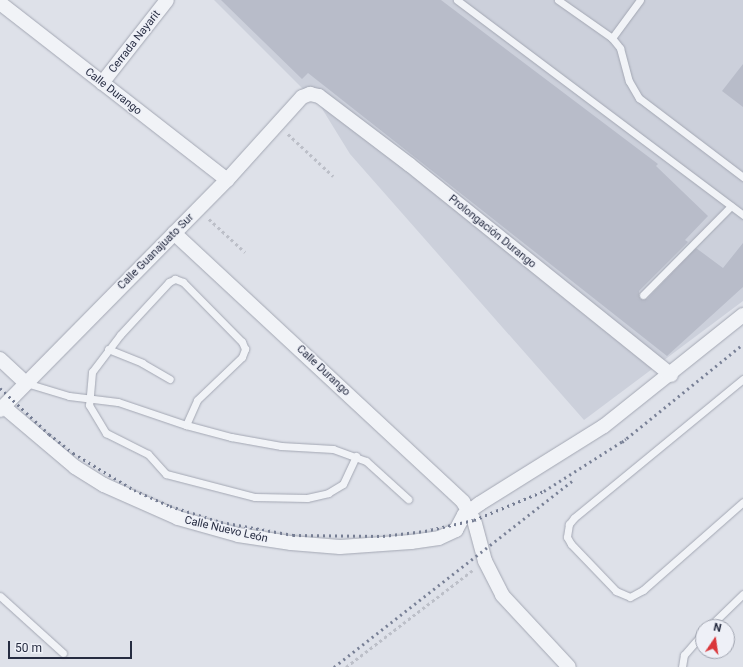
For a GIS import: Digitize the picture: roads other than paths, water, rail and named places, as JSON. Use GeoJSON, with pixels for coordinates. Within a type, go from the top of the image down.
{"type":"FeatureCollection","features":[{"type":"Feature","properties":{"kind":"street","name":"Cerrada Nayarit"},"geometry":{"type":"LineString","coordinates":[[102,84],[167,0]]}},
{"type":"Feature","properties":{"kind":"street","name":"Calle Durango"},"geometry":{"type":"LineString","coordinates":[[0,3],[227,180]]}},
{"type":"Feature","properties":{"kind":"street","name":"Calle Guanajuato Sur"},"geometry":{"type":"LineString","coordinates":[[2,409],[279,126],[302,97],[310,94]]}},
{"type":"Feature","properties":{"kind":"street","name":"Prolongación Durango"},"geometry":{"type":"LineString","coordinates":[[310,94],[319,96],[410,166],[671,375]]}},
{"type":"Feature","properties":{"kind":"street","name":"Calle Durango"},"geometry":{"type":"LineString","coordinates":[[174,233],[463,502],[470,511]]}},
{"type":"Feature","properties":{"kind":"street"},"geometry":{"type":"LineString","coordinates":[[569,667],[508,602],[485,561],[470,511],[585,440],[671,375],[743,315]]}},
{"type":"Feature","properties":{"kind":"street"},"geometry":{"type":"LineString","coordinates":[[0,359],[26,383]]}},
{"type":"Feature","properties":{"kind":"street","name":"Calle Nuevo León"},"geometry":{"type":"LineString","coordinates":[[2,409],[75,467],[104,485],[178,518],[238,535],[321,546],[411,542],[450,534],[456,530],[470,511]]}},
{"type":"Feature","properties":{"kind":"lane"},"geometry":{"type":"LineString","coordinates":[[457,0],[743,215]]}},
{"type":"Feature","properties":{"kind":"lane"},"geometry":{"type":"LineString","coordinates":[[558,0],[612,38],[620,48],[629,81],[639,98],[743,177]]}},
{"type":"Feature","properties":{"kind":"lane"},"geometry":{"type":"LineString","coordinates":[[612,38],[640,0]]}},
{"type":"Feature","properties":{"kind":"lane"},"geometry":{"type":"LineString","coordinates":[[643,295],[731,206]]}},
{"type":"Feature","properties":{"kind":"lane"},"geometry":{"type":"LineString","coordinates":[[186,425],[198,400],[242,357],[245,349],[242,342],[183,282],[175,280],[169,282],[108,350],[92,372],[88,398],[90,407],[106,433],[148,454],[163,472],[233,492],[290,499],[320,496],[343,484],[356,456]]}},
{"type":"Feature","properties":{"kind":"lane"},"geometry":{"type":"LineString","coordinates":[[108,350],[142,363],[170,379]]}},
{"type":"Feature","properties":{"kind":"lane"},"geometry":{"type":"LineString","coordinates":[[743,378],[574,518],[566,530],[567,537],[571,544],[616,590],[630,597],[644,590],[743,502]]}},
{"type":"Feature","properties":{"kind":"lane"},"geometry":{"type":"LineString","coordinates":[[26,383],[51,392],[118,402],[186,425],[254,442],[321,447],[356,456],[373,467],[408,500]]}},
{"type":"Feature","properties":{"kind":"lane"},"geometry":{"type":"LineString","coordinates":[[717,619],[743,594]]}},
{"type":"Feature","properties":{"kind":"lane"},"geometry":{"type":"LineString","coordinates":[[0,596],[63,653]]}},
{"type":"Feature","properties":{"kind":"lane"},"geometry":{"type":"LineString","coordinates":[[682,667],[684,654],[695,642]]}},
{"type":"Feature","properties":{"kind":"railway"},"geometry":{"type":"LineString","coordinates":[[622,442],[743,344]]}},
{"type":"Feature","properties":{"kind":"railway"},"geometry":{"type":"LineString","coordinates":[[0,388],[49,434],[73,453],[134,490],[170,506],[221,522],[293,535],[383,536],[425,531],[474,520],[544,491],[626,439]]}},
{"type":"Feature","properties":{"kind":"railway"},"geometry":{"type":"LineString","coordinates":[[334,667],[575,479]]}}]}
